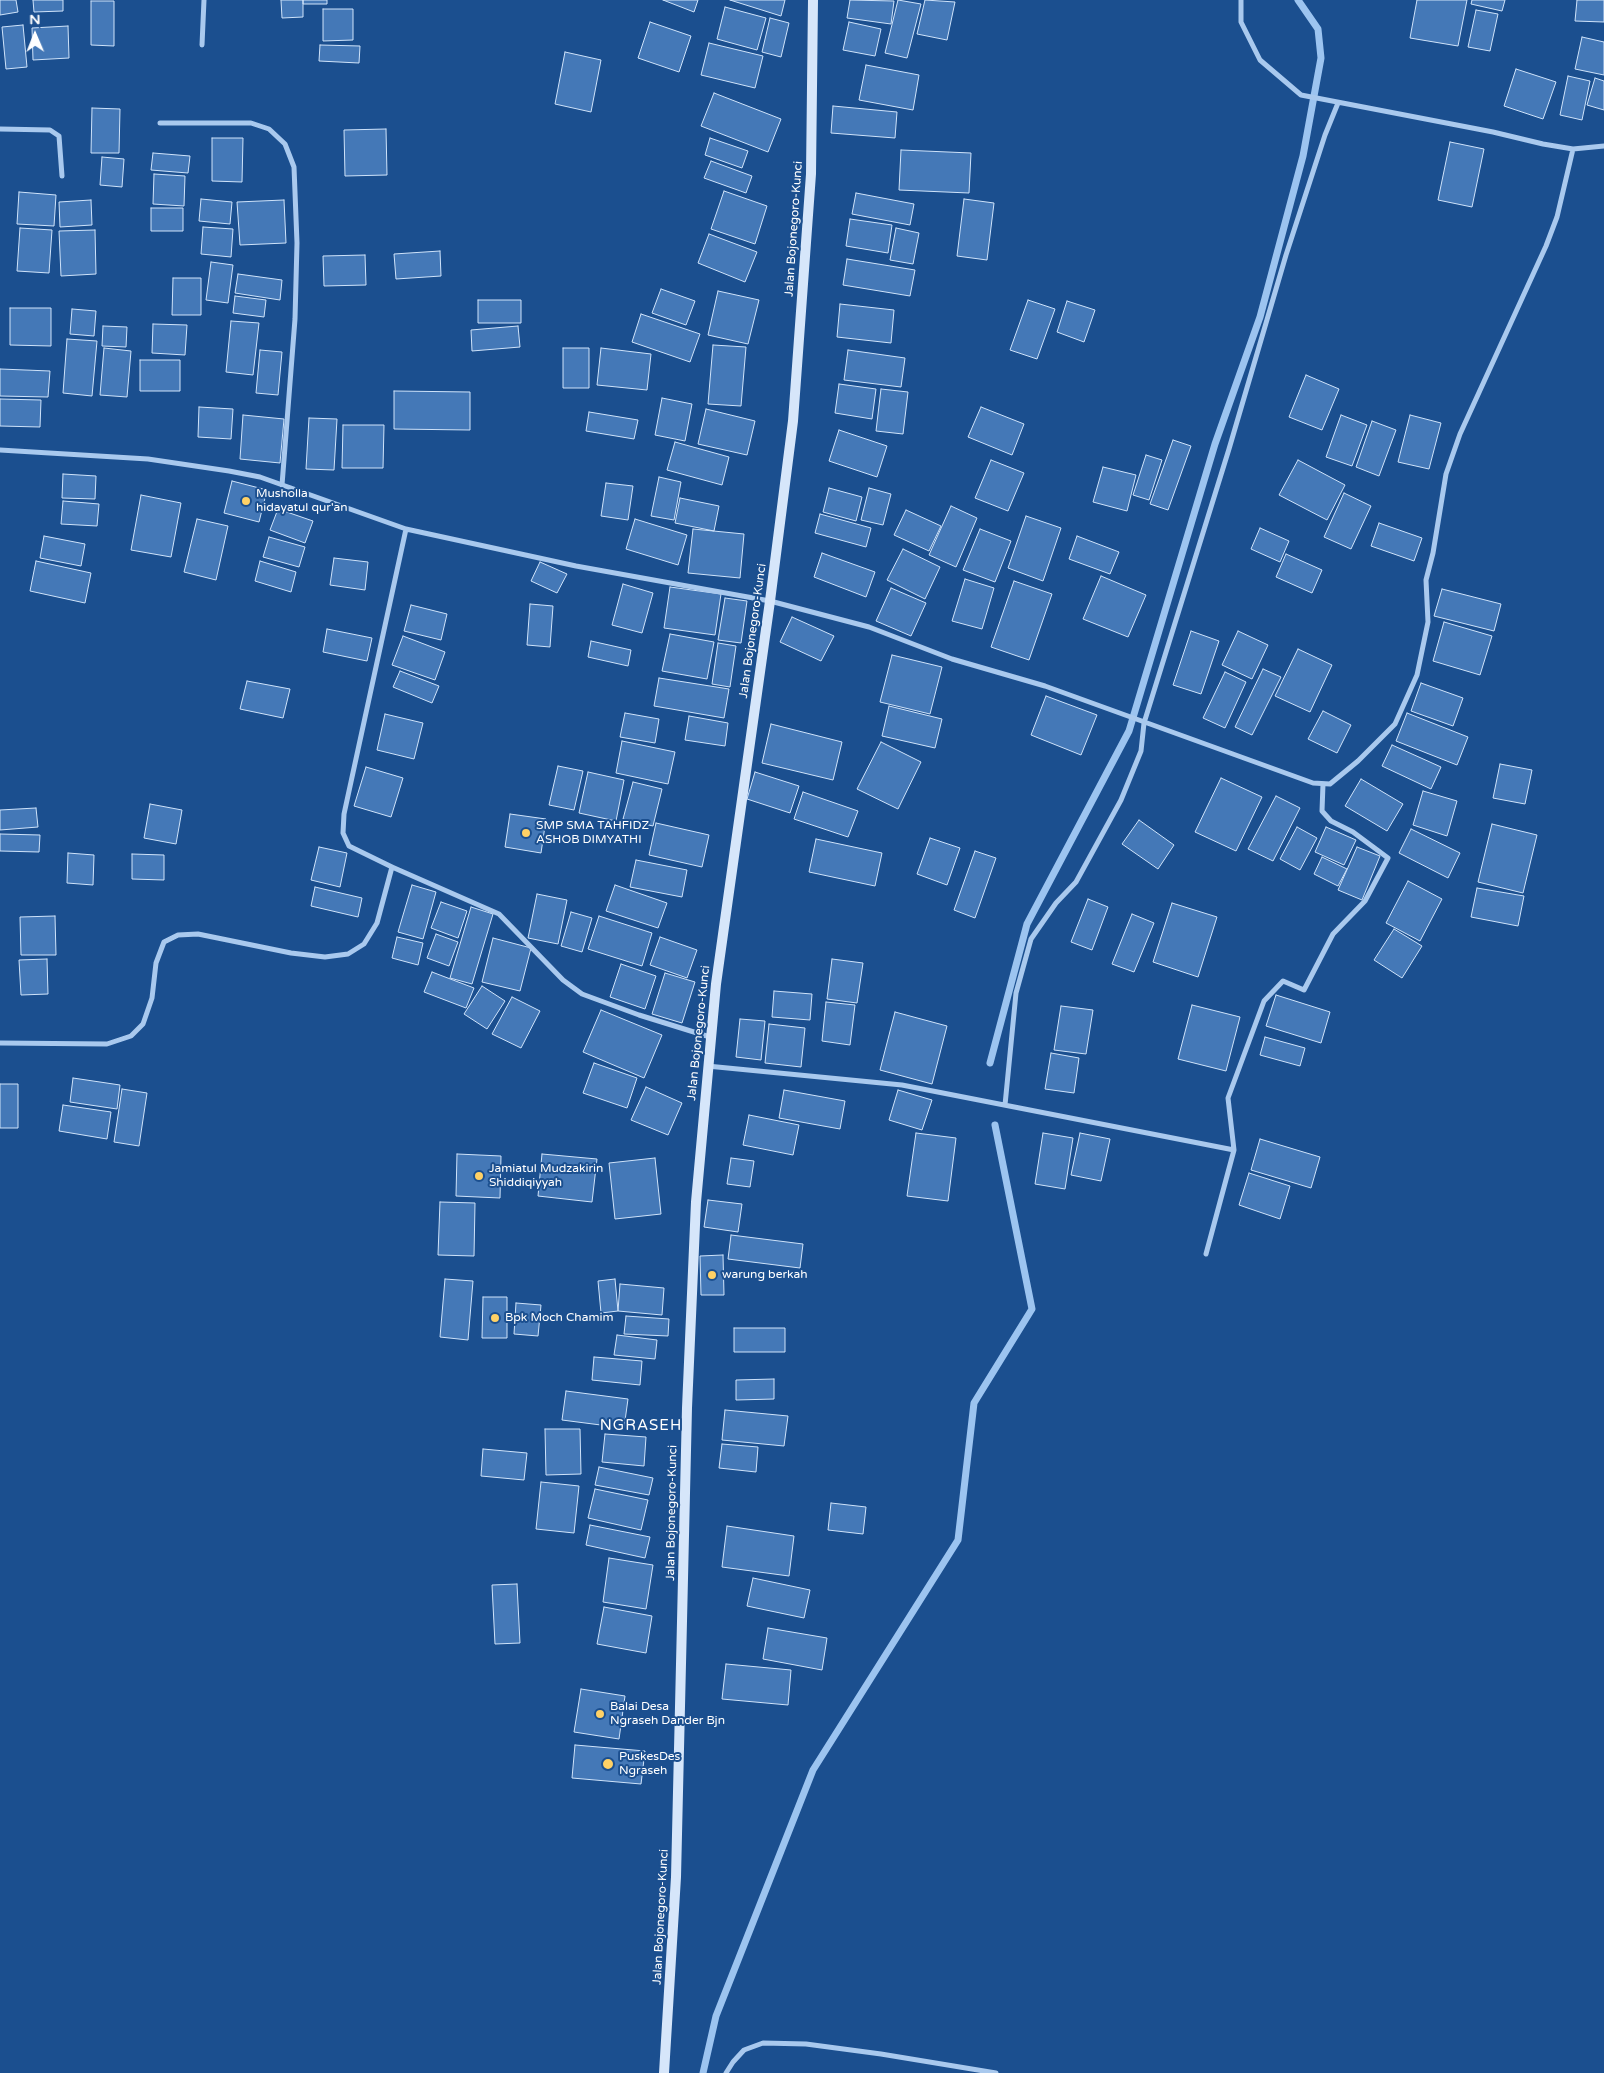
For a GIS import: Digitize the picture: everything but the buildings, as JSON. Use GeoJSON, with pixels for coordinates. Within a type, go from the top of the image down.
{"type":"FeatureCollection","features":[{"type":"Feature","properties":{"kind":"main road","name":"Jalan Bojonegoro-Kunci"},"geometry":{"type":"LineString","coordinates":[[664,2073],[676,1877],[691,1290],[707,1066],[770,602],[792,421],[809,194],[812,125],[813,0]]}},
{"type":"Feature","properties":{"kind":"street"},"geometry":{"type":"LineString","coordinates":[[202,45],[204,0]]}},
{"type":"Feature","properties":{"kind":"street"},"geometry":{"type":"LineString","coordinates":[[1241,0],[1241,22],[1260,60],[1301,95],[1573,149],[1604,146]]}},
{"type":"Feature","properties":{"kind":"street"},"geometry":{"type":"LineString","coordinates":[[1005,1105],[1016,993],[1031,939],[1056,903],[1076,882],[1121,800],[1141,751],[1141,722],[1229,449],[1286,255],[1335,102]]}},
{"type":"Feature","properties":{"kind":"street"},"geometry":{"type":"LineString","coordinates":[[160,123],[251,123],[269,129],[285,144],[294,167],[297,243],[295,319],[282,485]]}},
{"type":"Feature","properties":{"kind":"street"},"geometry":{"type":"LineString","coordinates":[[0,129],[50,130],[59,136],[62,176]]}},
{"type":"Feature","properties":{"kind":"street"},"geometry":{"type":"LineString","coordinates":[[0,450],[61,452],[184,464],[260,477],[406,529],[576,566],[770,602],[869,627],[952,659],[1045,686],[1114,713],[1314,783],[1330,784],[1341,777],[1395,724],[1418,675],[1428,622],[1426,580],[1433,553],[1446,474],[1460,434],[1546,246],[1557,216],[1573,149]]}},
{"type":"Feature","properties":{"kind":"street"},"geometry":{"type":"LineString","coordinates":[[406,529],[344,814],[343,832],[349,846],[499,914],[563,980],[582,994],[639,1015],[710,1037]]}},
{"type":"Feature","properties":{"kind":"street"},"geometry":{"type":"LineString","coordinates":[[1206,1254],[1234,1150],[1228,1098],[1264,1000],[1283,981],[1304,990],[1333,934],[1365,901],[1388,858],[1353,832],[1331,822],[1322,811],[1324,784]]}},
{"type":"Feature","properties":{"kind":"street"},"geometry":{"type":"LineString","coordinates":[[0,1043],[107,1044],[131,1036],[144,1024],[152,998],[156,963],[164,942],[178,934],[198,934],[292,953],[325,957],[348,954],[364,944],[377,923],[392,867]]}},
{"type":"Feature","properties":{"kind":"street"},"geometry":{"type":"LineString","coordinates":[[707,1066],[902,1085],[1234,1150]]}},
{"type":"Feature","properties":{"kind":"street"},"geometry":{"type":"LineString","coordinates":[[726,2073],[732,2062],[744,2050],[763,2042],[834,2048],[996,2073]]}},
{"type":"Feature","properties":{"kind":"waterway"},"geometry":{"type":"LineString","coordinates":[[990,1063],[1027,924],[1129,731],[1215,444],[1260,317],[1303,156],[1321,58],[1318,29],[1298,0]]}},
{"type":"Feature","properties":{"kind":"waterway"},"geometry":{"type":"LineString","coordinates":[[703,2073],[716,2016],[813,1770],[958,1540],[974,1403],[1032,1309],[995,1125]]}},
{"type":"Feature","properties":{"kind":"place","name":"Musholla hidayatul qur'an"},"geometry":{"type":"Point","coordinates":[246,501]}},
{"type":"Feature","properties":{"kind":"place","name":"SMP SMA TAHFIDZ ASHOB DIMYATHI"},"geometry":{"type":"Point","coordinates":[526,833]}},
{"type":"Feature","properties":{"kind":"place","name":"Jamiatul Mudzakirin Shiddiqiyyah"},"geometry":{"type":"Point","coordinates":[479,1176]}},
{"type":"Feature","properties":{"kind":"place","name":"warung berkah"},"geometry":{"type":"Point","coordinates":[712,1275]}},
{"type":"Feature","properties":{"kind":"place","name":"Bpk Moch Chamim"},"geometry":{"type":"Point","coordinates":[495,1318]}},
{"type":"Feature","properties":{"kind":"place","name":"Balai Desa Ngraseh Dander Bjn"},"geometry":{"type":"Point","coordinates":[600,1714]}},
{"type":"Feature","properties":{"kind":"place","name":"PuskesDes Ngraseh"},"geometry":{"type":"Point","coordinates":[608,1764]}},
{"type":"Feature","properties":{"kind":"district","name":"NGRASEH"},"geometry":{"type":"Point","coordinates":[641,1426]}}]}
